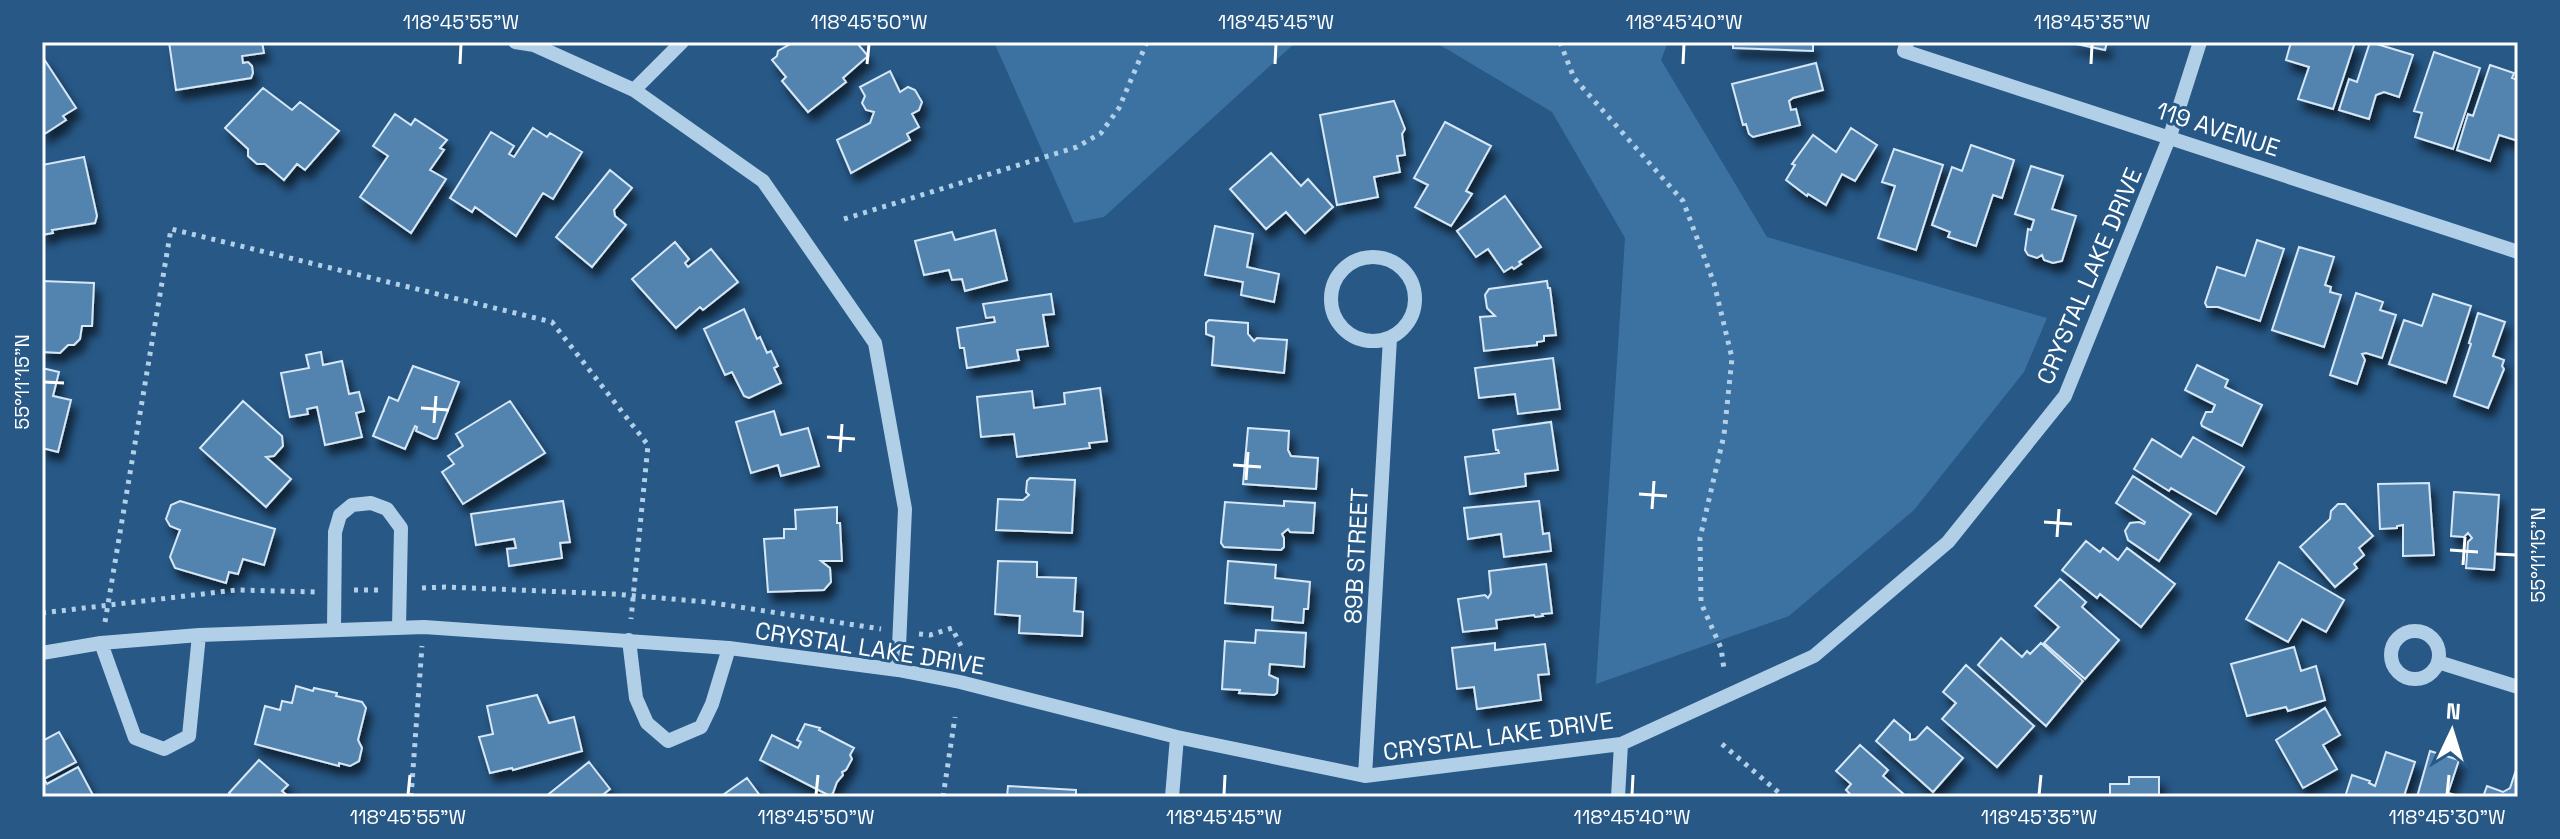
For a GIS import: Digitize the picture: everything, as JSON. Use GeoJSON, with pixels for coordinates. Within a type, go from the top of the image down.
{"type":"FeatureCollection","features":[{"type":"Feature","properties":{"kind":"street"},"geometry":{"type":"LineString","coordinates":[[515,42],[534,45],[634,90],[763,181],[875,343],[905,509],[898,670]]}},
{"type":"Feature","properties":{"kind":"street"},"geometry":{"type":"LineString","coordinates":[[634,90],[682,42]]}},
{"type":"Feature","properties":{"kind":"street","name":"CRYSTAL LAKE DRIVE"},"geometry":{"type":"LineString","coordinates":[[42,653],[101,643],[199,635],[424,627],[729,648],[898,670],[960,682],[1177,737],[1365,776],[1621,744],[1814,656],[1948,542],[2065,396],[2170,136],[2200,42]]}},
{"type":"Feature","properties":{"kind":"street","name":"119 AVENUE"},"geometry":{"type":"LineString","coordinates":[[1906,46],[2518,252]]}},
{"type":"Feature","properties":{"kind":"street"},"geometry":{"type":"LineString","coordinates":[[1365,257],[1392,261],[1411,280],[1415,307],[1402,330],[1390,338],[1362,340],[1349,335],[1338,325],[1330,298],[1333,283],[1351,262],[1365,257]]}},
{"type":"Feature","properties":{"kind":"street","name":"89B STREET"},"geometry":{"type":"LineString","coordinates":[[1365,776],[1390,338]]}},
{"type":"Feature","properties":{"kind":"street"},"geometry":{"type":"LineString","coordinates":[[334,630],[335,532],[340,515],[352,505],[371,503],[387,509],[401,528],[399,628]]}},
{"type":"Feature","properties":{"kind":"street"},"geometry":{"type":"LineString","coordinates":[[101,643],[135,738],[164,749],[189,736],[199,635]]}},
{"type":"Feature","properties":{"kind":"street","name":"CRYSTAL LAKE DRIVE"},"geometry":{"type":"LineString","coordinates":[[629,640],[636,698],[647,723],[668,741],[701,727],[712,704],[729,648]]}},
{"type":"Feature","properties":{"kind":"street"},"geometry":{"type":"LineString","coordinates":[[2438,662],[2518,687]]}},
{"type":"Feature","properties":{"kind":"street"},"geometry":{"type":"LineString","coordinates":[[1172,797],[1177,737]]}},
{"type":"Feature","properties":{"kind":"street"},"geometry":{"type":"LineString","coordinates":[[1618,797],[1621,744]]}},
{"type":"Feature","properties":{"kind":"path"},"geometry":{"type":"LineString","coordinates":[[844,219],[1077,147],[1101,133],[1119,108],[1147,42]]}},
{"type":"Feature","properties":{"kind":"path"},"geometry":{"type":"LineString","coordinates":[[1560,42],[1574,78],[1683,201],[1714,283],[1732,358],[1724,435],[1700,538],[1701,603],[1721,648],[1724,669]]}},
{"type":"Feature","properties":{"kind":"path"},"geometry":{"type":"LineString","coordinates":[[101,643],[171,229],[552,322],[648,445],[629,640]]}},
{"type":"Feature","properties":{"kind":"path"},"geometry":{"type":"LineString","coordinates":[[42,613],[236,590],[334,591],[445,587],[634,595],[707,602],[930,635],[952,628],[962,648]]}},
{"type":"Feature","properties":{"kind":"path"},"geometry":{"type":"LineString","coordinates":[[411,797],[424,627]]}},
{"type":"Feature","properties":{"kind":"path"},"geometry":{"type":"LineString","coordinates":[[943,797],[955,717]]}},
{"type":"Feature","properties":{"kind":"path"},"geometry":{"type":"LineString","coordinates":[[1722,744],[1784,797]]}},
{"type":"Feature","properties":{"kind":"shaded area"},"geometry":{"type":"Polygon","coordinates":[[[994,42],[1320,42],[1294,44],[1104,217],[1074,223],[994,42]]]}},
{"type":"Feature","properties":{"kind":"shaded area"},"geometry":{"type":"Polygon","coordinates":[[[1435,42],[1668,42],[1661,60],[1767,237],[2047,318],[2024,372],[1914,510],[1789,616],[1596,684],[1625,238],[1552,112],[1435,42]]]}},
{"type":"Feature","properties":{"kind":"building"},"geometry":{"type":"Polygon","coordinates":[[[169,42],[262,42],[264,53],[242,56],[243,63],[248,62],[252,66],[251,78],[176,90],[169,42]]]}},
{"type":"Feature","properties":{"kind":"building"},"geometry":{"type":"Polygon","coordinates":[[[794,42],[857,43],[868,56],[843,78],[846,82],[808,112],[782,81],[786,77],[772,60],[778,51],[794,42]]]}},
{"type":"Feature","properties":{"kind":"building"},"geometry":{"type":"Polygon","coordinates":[[[1733,42],[1813,42],[1813,51],[1733,48],[1733,42]]]}},
{"type":"Feature","properties":{"kind":"building"},"geometry":{"type":"Polygon","coordinates":[[[2067,42],[2107,42],[2105,50],[2067,42]]]}},
{"type":"Feature","properties":{"kind":"building"},"geometry":{"type":"Polygon","coordinates":[[[2291,42],[2355,42],[2333,109],[2298,99],[2309,67],[2286,60],[2291,42]]]}},
{"type":"Feature","properties":{"kind":"building"},"geometry":{"type":"Polygon","coordinates":[[[2370,42],[2413,55],[2399,97],[2384,92],[2376,95],[2369,119],[2339,110],[2349,79],[2357,82],[2370,42]]]}},
{"type":"Feature","properties":{"kind":"building"},"geometry":{"type":"Polygon","coordinates":[[[2434,52],[2480,68],[2453,149],[2415,137],[2422,113],[2414,111],[2434,52]]]}},
{"type":"Feature","properties":{"kind":"building"},"geometry":{"type":"Polygon","coordinates":[[[42,56],[76,108],[63,116],[66,120],[43,135],[42,56]]]}},
{"type":"Feature","properties":{"kind":"building"},"geometry":{"type":"Polygon","coordinates":[[[1816,63],[1823,90],[1789,101],[1791,110],[1796,109],[1800,125],[1753,137],[1749,134],[1746,124],[1743,125],[1732,84],[1816,63]]]}},
{"type":"Feature","properties":{"kind":"building"},"geometry":{"type":"Polygon","coordinates":[[[2490,65],[2514,73],[2512,78],[2518,80],[2518,141],[2499,135],[2490,161],[2457,150],[2468,114],[2473,116],[2490,65]]]}},
{"type":"Feature","properties":{"kind":"building"},"geometry":{"type":"Polygon","coordinates":[[[890,71],[900,92],[908,87],[915,90],[922,102],[919,110],[912,114],[919,127],[907,134],[910,140],[851,173],[837,140],[870,123],[874,112],[866,110],[862,103],[865,96],[860,87],[890,71]]]}},
{"type":"Feature","properties":{"kind":"building"},"geometry":{"type":"Polygon","coordinates":[[[263,88],[292,110],[300,102],[339,131],[305,170],[297,164],[284,180],[265,164],[257,164],[248,156],[248,149],[225,128],[263,88]]]}},
{"type":"Feature","properties":{"kind":"building"},"geometry":{"type":"Polygon","coordinates":[[[1394,101],[1405,129],[1402,134],[1405,155],[1397,156],[1400,172],[1374,177],[1378,197],[1337,205],[1320,115],[1394,101]]]}},
{"type":"Feature","properties":{"kind":"building"},"geometry":{"type":"Polygon","coordinates":[[[395,114],[411,125],[415,119],[447,140],[430,170],[446,179],[411,233],[360,197],[388,156],[373,146],[395,114]]]}},
{"type":"Feature","properties":{"kind":"building"},"geometry":{"type":"Polygon","coordinates":[[[1445,122],[1491,146],[1466,191],[1472,194],[1451,226],[1415,207],[1428,185],[1414,178],[1445,122]]]}},
{"type":"Feature","properties":{"kind":"building"},"geometry":{"type":"Polygon","coordinates":[[[533,128],[547,137],[550,133],[582,152],[553,199],[543,193],[516,236],[475,207],[472,212],[450,198],[491,132],[514,146],[509,154],[514,157],[533,128]]]}},
{"type":"Feature","properties":{"kind":"building"},"geometry":{"type":"Polygon","coordinates":[[[1851,128],[1877,145],[1855,181],[1842,174],[1826,205],[1807,196],[1786,180],[1795,165],[1792,164],[1813,135],[1836,152],[1851,128]]]}},
{"type":"Feature","properties":{"kind":"building"},"geometry":{"type":"Polygon","coordinates":[[[1971,145],[2014,160],[2002,198],[1993,195],[1976,246],[1948,237],[1950,232],[1932,225],[1952,167],[1962,171],[1971,145]]]}},
{"type":"Feature","properties":{"kind":"building"},"geometry":{"type":"Polygon","coordinates":[[[1894,149],[1943,165],[1916,250],[1878,238],[1895,186],[1882,182],[1894,149]]]}},
{"type":"Feature","properties":{"kind":"building"},"geometry":{"type":"Polygon","coordinates":[[[1271,153],[1301,186],[1308,179],[1333,207],[1305,233],[1286,212],[1266,229],[1230,189],[1271,153]]]}},
{"type":"Feature","properties":{"kind":"building"},"geometry":{"type":"Polygon","coordinates":[[[84,157],[97,216],[95,223],[52,230],[53,233],[42,235],[42,165],[84,157]]]}},
{"type":"Feature","properties":{"kind":"building"},"geometry":{"type":"Polygon","coordinates":[[[2031,166],[2063,176],[2052,209],[2076,216],[2062,261],[2053,263],[2044,260],[2042,255],[2037,258],[2028,255],[2025,250],[2028,229],[2031,230],[2034,220],[2015,214],[2031,166]]]}},
{"type":"Feature","properties":{"kind":"building"},"geometry":{"type":"Polygon","coordinates":[[[610,170],[632,188],[614,210],[615,216],[626,225],[592,267],[556,237],[610,170]]]}},
{"type":"Feature","properties":{"kind":"building"},"geometry":{"type":"Polygon","coordinates":[[[1505,196],[1541,247],[1514,269],[1512,267],[1504,272],[1488,249],[1476,257],[1457,231],[1505,196]]]}},
{"type":"Feature","properties":{"kind":"building"},"geometry":{"type":"Polygon","coordinates":[[[1215,226],[1253,234],[1247,267],[1279,274],[1274,302],[1241,295],[1243,282],[1205,275],[1215,226]]]}},
{"type":"Feature","properties":{"kind":"building"},"geometry":{"type":"Polygon","coordinates":[[[995,230],[1007,280],[965,291],[962,279],[952,280],[949,270],[924,275],[915,241],[952,232],[955,240],[995,230]]]}},
{"type":"Feature","properties":{"kind":"building"},"geometry":{"type":"Polygon","coordinates":[[[2257,240],[2284,249],[2260,321],[2218,307],[2207,307],[2205,303],[2217,267],[2245,276],[2257,240]]]}},
{"type":"Feature","properties":{"kind":"building"},"geometry":{"type":"Polygon","coordinates":[[[675,242],[689,259],[685,263],[688,267],[711,249],[738,282],[703,310],[700,307],[676,328],[632,279],[675,242]]]}},
{"type":"Feature","properties":{"kind":"building"},"geometry":{"type":"Polygon","coordinates":[[[2299,247],[2334,257],[2325,285],[2331,287],[2330,292],[2341,295],[2324,347],[2272,330],[2299,247]]]}},
{"type":"Feature","properties":{"kind":"building"},"geometry":{"type":"Polygon","coordinates":[[[42,281],[94,283],[92,326],[82,326],[80,339],[60,353],[42,352],[42,281]]]}},
{"type":"Feature","properties":{"kind":"building"},"geometry":{"type":"Polygon","coordinates":[[[1547,281],[1556,335],[1544,336],[1544,341],[1537,342],[1537,345],[1484,351],[1480,317],[1495,316],[1487,308],[1485,295],[1489,289],[1547,281]]]}},
{"type":"Feature","properties":{"kind":"building"},"geometry":{"type":"Polygon","coordinates":[[[2356,293],[2383,302],[2380,310],[2396,315],[2382,358],[2362,354],[2365,360],[2357,384],[2330,375],[2356,293]]]}},
{"type":"Feature","properties":{"kind":"building"},"geometry":{"type":"Polygon","coordinates":[[[1051,294],[1054,314],[1043,315],[1048,346],[1017,350],[1019,360],[967,368],[957,328],[995,322],[994,317],[986,318],[983,304],[1051,294]]]}},
{"type":"Feature","properties":{"kind":"building"},"geometry":{"type":"Polygon","coordinates":[[[2433,294],[2471,306],[2446,383],[2389,364],[2404,320],[2422,326],[2433,294]]]}},
{"type":"Feature","properties":{"kind":"building"},"geometry":{"type":"Polygon","coordinates":[[[744,309],[757,339],[760,337],[767,353],[771,351],[781,383],[749,398],[744,396],[732,372],[725,375],[704,329],[744,309]]]}},
{"type":"Feature","properties":{"kind":"building"},"geometry":{"type":"Polygon","coordinates":[[[2478,313],[2505,322],[2493,356],[2504,360],[2504,369],[2488,408],[2454,396],[2478,313]]]}},
{"type":"Feature","properties":{"kind":"building"},"geometry":{"type":"Polygon","coordinates":[[[1209,320],[1248,323],[1248,334],[1254,341],[1257,338],[1287,340],[1284,373],[1212,365],[1214,337],[1206,334],[1209,320]]]}},
{"type":"Feature","properties":{"kind":"building"},"geometry":{"type":"Polygon","coordinates":[[[321,352],[323,365],[342,361],[349,394],[359,392],[364,411],[356,413],[362,437],[325,445],[317,407],[307,409],[308,414],[290,417],[281,373],[309,368],[306,355],[321,352]]]}},
{"type":"Feature","properties":{"kind":"building"},"geometry":{"type":"Polygon","coordinates":[[[1553,358],[1560,409],[1518,414],[1515,394],[1479,398],[1475,368],[1553,358]]]}},
{"type":"Feature","properties":{"kind":"building"},"geometry":{"type":"Polygon","coordinates":[[[2197,365],[2228,380],[2225,387],[2262,405],[2242,446],[2202,426],[2206,412],[2212,412],[2215,405],[2185,390],[2197,365]]]}},
{"type":"Feature","properties":{"kind":"building"},"geometry":{"type":"Polygon","coordinates":[[[413,366],[459,382],[437,438],[416,431],[415,426],[405,449],[373,436],[389,397],[398,401],[413,366]]]}},
{"type":"Feature","properties":{"kind":"building"},"geometry":{"type":"Polygon","coordinates":[[[42,368],[59,372],[53,396],[71,400],[58,452],[42,448],[42,368]]]}},
{"type":"Feature","properties":{"kind":"building"},"geometry":{"type":"Polygon","coordinates":[[[1100,388],[1107,441],[1089,443],[1090,448],[1017,457],[1014,434],[981,437],[977,397],[1032,391],[1034,408],[1065,404],[1064,393],[1100,388]]]}},
{"type":"Feature","properties":{"kind":"building"},"geometry":{"type":"Polygon","coordinates":[[[243,401],[282,436],[283,446],[274,456],[266,457],[291,479],[266,507],[200,448],[243,401]]]}},
{"type":"Feature","properties":{"kind":"building"},"geometry":{"type":"Polygon","coordinates":[[[510,401],[545,453],[463,504],[442,472],[454,464],[448,456],[463,446],[456,434],[510,401]]]}},
{"type":"Feature","properties":{"kind":"building"},"geometry":{"type":"Polygon","coordinates":[[[774,411],[781,435],[808,428],[819,466],[781,476],[778,465],[751,473],[736,422],[774,411]]]}},
{"type":"Feature","properties":{"kind":"building"},"geometry":{"type":"Polygon","coordinates":[[[1551,422],[1558,470],[1525,474],[1526,486],[1470,494],[1465,457],[1499,453],[1493,430],[1551,422]]]}},
{"type":"Feature","properties":{"kind":"building"},"geometry":{"type":"Polygon","coordinates":[[[1248,428],[1289,431],[1288,450],[1291,456],[1318,458],[1316,489],[1243,484],[1248,428]]]}},
{"type":"Feature","properties":{"kind":"building"},"geometry":{"type":"Polygon","coordinates":[[[2193,437],[2244,467],[2216,514],[2171,488],[2169,491],[2134,469],[2152,439],[2181,457],[2193,437]]]}},
{"type":"Feature","properties":{"kind":"building"},"geometry":{"type":"Polygon","coordinates":[[[2133,476],[2191,514],[2159,561],[2128,540],[2125,531],[2130,523],[2145,522],[2116,503],[2133,476]]]}},
{"type":"Feature","properties":{"kind":"building"},"geometry":{"type":"Polygon","coordinates":[[[1030,478],[1075,480],[1072,533],[996,530],[998,499],[1023,500],[1029,495],[1026,492],[1030,478]]]}},
{"type":"Feature","properties":{"kind":"building"},"geometry":{"type":"Polygon","coordinates":[[[2429,483],[2434,555],[2403,556],[2403,525],[2380,529],[2378,484],[2429,483]]]}},
{"type":"Feature","properties":{"kind":"building"},"geometry":{"type":"Polygon","coordinates":[[[2454,492],[2499,495],[2494,570],[2466,568],[2468,542],[2472,538],[2468,533],[2464,537],[2451,536],[2454,492]]]}},
{"type":"Feature","properties":{"kind":"building"},"geometry":{"type":"Polygon","coordinates":[[[180,501],[275,529],[264,565],[243,559],[238,574],[229,572],[226,583],[175,568],[170,557],[180,530],[170,526],[166,519],[171,505],[180,501]]]}},
{"type":"Feature","properties":{"kind":"building"},"geometry":{"type":"Polygon","coordinates":[[[563,501],[570,542],[560,543],[562,558],[509,566],[507,549],[516,548],[514,539],[476,545],[471,514],[563,501]]]}},
{"type":"Feature","properties":{"kind":"building"},"geometry":{"type":"Polygon","coordinates":[[[1284,501],[1315,503],[1313,533],[1290,532],[1288,529],[1282,534],[1284,547],[1281,550],[1224,547],[1221,543],[1225,502],[1284,506],[1284,501]]]}},
{"type":"Feature","properties":{"kind":"building"},"geometry":{"type":"Polygon","coordinates":[[[1539,501],[1543,534],[1549,533],[1551,551],[1504,557],[1501,534],[1468,539],[1464,508],[1539,501]]]}},
{"type":"Feature","properties":{"kind":"building"},"geometry":{"type":"Polygon","coordinates":[[[2338,504],[2345,504],[2373,536],[2359,548],[2364,555],[2354,564],[2357,568],[2335,587],[2300,547],[2330,519],[2331,511],[2338,504]]]}},
{"type":"Feature","properties":{"kind":"building"},"geometry":{"type":"Polygon","coordinates":[[[837,507],[842,561],[821,561],[830,568],[831,582],[824,590],[768,592],[764,539],[784,538],[784,529],[796,529],[795,510],[837,507]]]}},
{"type":"Feature","properties":{"kind":"building"},"geometry":{"type":"Polygon","coordinates":[[[2086,541],[2100,552],[2103,548],[2118,560],[2127,548],[2175,584],[2141,627],[2100,594],[2097,598],[2062,570],[2086,541]]]}},
{"type":"Feature","properties":{"kind":"building"},"geometry":{"type":"Polygon","coordinates":[[[998,561],[1037,562],[1037,577],[1076,578],[1074,611],[1083,612],[1082,636],[1019,633],[1020,616],[995,614],[998,561]]]}},
{"type":"Feature","properties":{"kind":"building"},"geometry":{"type":"Polygon","coordinates":[[[1228,561],[1276,565],[1275,578],[1310,582],[1308,609],[1304,609],[1303,623],[1272,620],[1273,607],[1225,603],[1228,561]]]}},
{"type":"Feature","properties":{"kind":"building"},"geometry":{"type":"Polygon","coordinates":[[[2279,562],[2344,600],[2326,632],[2302,619],[2288,642],[2246,619],[2279,562]]]}},
{"type":"Feature","properties":{"kind":"building"},"geometry":{"type":"Polygon","coordinates":[[[1546,564],[1552,613],[1496,620],[1497,628],[1463,632],[1458,599],[1485,595],[1488,598],[1491,593],[1489,571],[1546,564]]]}},
{"type":"Feature","properties":{"kind":"building"},"geometry":{"type":"Polygon","coordinates":[[[2060,579],[2086,602],[2082,607],[2119,640],[2085,679],[2044,643],[2059,627],[2035,606],[2060,579]]]}},
{"type":"Feature","properties":{"kind":"building"},"geometry":{"type":"Polygon","coordinates":[[[1256,630],[1306,633],[1304,667],[1270,664],[1269,675],[1278,679],[1277,693],[1274,695],[1222,689],[1225,641],[1255,643],[1256,630]]]}},
{"type":"Feature","properties":{"kind":"building"},"geometry":{"type":"Polygon","coordinates":[[[2001,638],[2022,657],[2041,643],[2083,681],[2046,726],[1978,665],[2001,638]]]}},
{"type":"Feature","properties":{"kind":"building"},"geometry":{"type":"Polygon","coordinates":[[[1495,643],[1495,650],[1545,644],[1549,674],[1538,675],[1541,700],[1477,709],[1474,687],[1457,689],[1452,648],[1495,643]]]}},
{"type":"Feature","properties":{"kind":"building"},"geometry":{"type":"Polygon","coordinates":[[[2294,647],[2301,671],[2316,666],[2325,700],[2288,711],[2286,707],[2247,716],[2231,664],[2294,647]]]}},
{"type":"Feature","properties":{"kind":"building"},"geometry":{"type":"Polygon","coordinates":[[[1966,665],[2034,726],[1997,767],[1942,719],[1956,703],[1943,692],[1966,665]]]}},
{"type":"Feature","properties":{"kind":"building"},"geometry":{"type":"Polygon","coordinates":[[[296,686],[337,693],[336,696],[362,702],[366,708],[358,740],[362,748],[359,761],[350,766],[339,763],[339,766],[255,744],[265,706],[280,710],[282,701],[292,703],[296,686]]]}},
{"type":"Feature","properties":{"kind":"building"},"geometry":{"type":"Polygon","coordinates":[[[537,695],[549,723],[574,717],[582,751],[513,770],[490,773],[479,737],[493,734],[487,706],[537,695]]]}},
{"type":"Feature","properties":{"kind":"building"},"geometry":{"type":"Polygon","coordinates":[[[2325,708],[2340,735],[2323,745],[2337,769],[2303,788],[2276,740],[2325,708]]]}},
{"type":"Feature","properties":{"kind":"building"},"geometry":{"type":"Polygon","coordinates":[[[1894,720],[1910,734],[1910,740],[1916,739],[1927,727],[1963,758],[1933,792],[1876,741],[1894,720]]]}},
{"type":"Feature","properties":{"kind":"building"},"geometry":{"type":"Polygon","coordinates":[[[805,724],[820,728],[854,748],[850,755],[852,759],[830,796],[760,760],[772,735],[798,748],[801,742],[797,740],[805,724]]]}},
{"type":"Feature","properties":{"kind":"building"},"geometry":{"type":"Polygon","coordinates":[[[59,732],[76,762],[44,779],[42,741],[59,732]]]}},
{"type":"Feature","properties":{"kind":"building"},"geometry":{"type":"Polygon","coordinates":[[[1860,745],[1888,770],[1883,776],[1907,797],[1853,797],[1846,790],[1851,784],[1836,771],[1860,745]]]}},
{"type":"Feature","properties":{"kind":"building"},"geometry":{"type":"Polygon","coordinates":[[[2430,751],[2459,760],[2448,793],[2461,797],[2417,797],[2430,751]]]}},
{"type":"Feature","properties":{"kind":"building"},"geometry":{"type":"Polygon","coordinates":[[[2386,752],[2415,762],[2404,796],[2345,797],[2352,775],[2375,786],[2386,752]]]}},
{"type":"Feature","properties":{"kind":"building"},"geometry":{"type":"Polygon","coordinates":[[[259,760],[288,785],[282,791],[289,797],[234,797],[229,793],[259,760]]]}},
{"type":"Feature","properties":{"kind":"building"},"geometry":{"type":"Polygon","coordinates":[[[589,762],[610,789],[600,797],[545,797],[589,762]]]}},
{"type":"Feature","properties":{"kind":"building"},"geometry":{"type":"Polygon","coordinates":[[[2518,764],[2518,797],[2483,797],[2487,786],[2503,792],[2510,788],[2518,764]]]}},
{"type":"Feature","properties":{"kind":"building"},"geometry":{"type":"Polygon","coordinates":[[[78,767],[94,797],[42,797],[42,783],[45,781],[47,784],[78,767]]]}},
{"type":"Feature","properties":{"kind":"building"},"geometry":{"type":"Polygon","coordinates":[[[2129,777],[2159,777],[2159,797],[2110,797],[2110,784],[2129,784],[2129,777]]]}},
{"type":"Feature","properties":{"kind":"building"},"geometry":{"type":"Polygon","coordinates":[[[747,778],[761,797],[720,797],[747,778]]]}},
{"type":"Feature","properties":{"kind":"building"},"geometry":{"type":"Polygon","coordinates":[[[1008,786],[1076,790],[1076,797],[1007,797],[1008,786]]]}}]}
